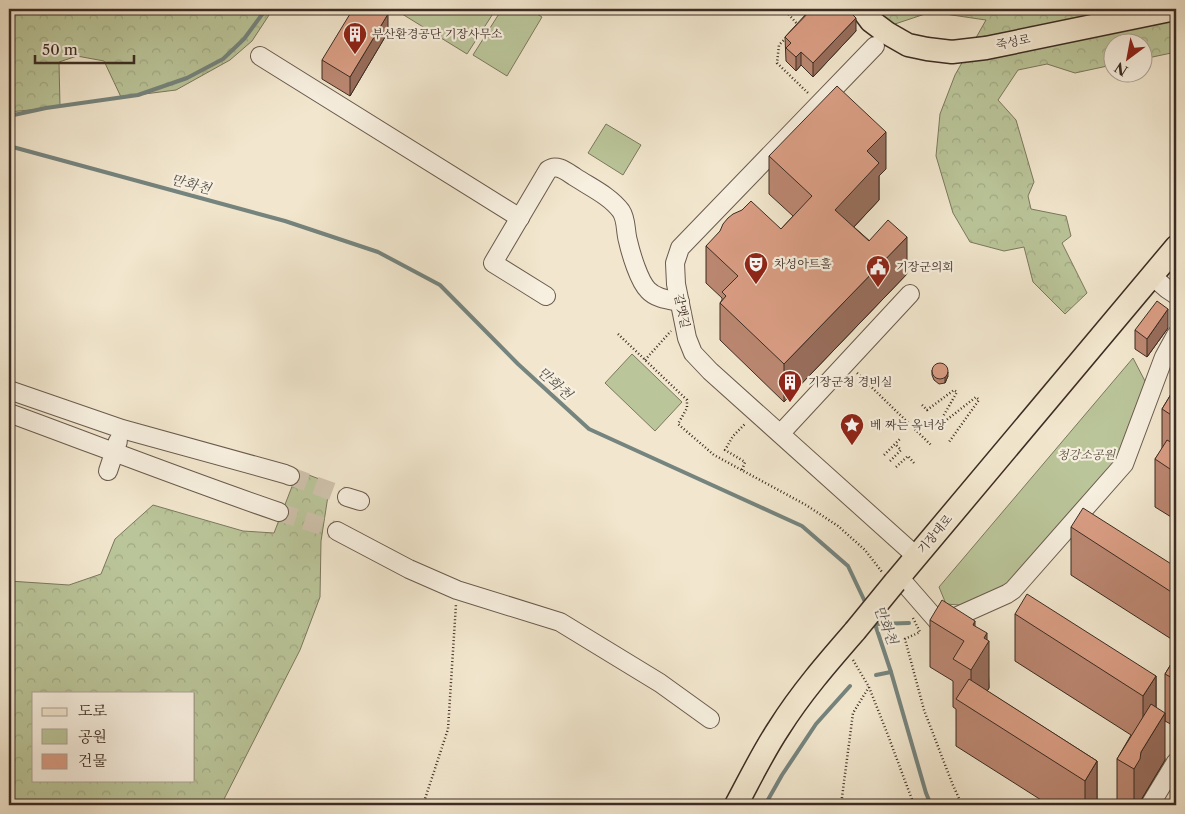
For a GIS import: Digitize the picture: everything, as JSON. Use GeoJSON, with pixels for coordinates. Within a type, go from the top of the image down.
{"type":"FeatureCollection","features":[{"type":"Feature","properties":{"kind":"main road","name":"죽성로"},"geometry":{"type":"LineString","coordinates":[[862,9],[871,21],[908,45],[952,52],[986,48],[1175,9]]}},
{"type":"Feature","properties":{"kind":"main road","name":"기장대로"},"geometry":{"type":"LineString","coordinates":[[736,805],[779,728],[809,686],[849,637],[892,577],[916,556],[1176,247]]}},
{"type":"Feature","properties":{"kind":"street","name":"갈맷길"},"geometry":{"type":"LineString","coordinates":[[875,46],[680,248],[674,263],[676,284],[685,328],[693,353],[766,422],[781,433],[916,556]]}},
{"type":"Feature","properties":{"kind":"street"},"geometry":{"type":"LineString","coordinates":[[260,56],[520,218]]}},
{"type":"Feature","properties":{"kind":"street"},"geometry":{"type":"LineString","coordinates":[[546,296],[493,263],[548,170],[553,167],[561,168],[607,198],[619,209],[624,218],[628,241],[642,282],[653,294],[680,302]]}},
{"type":"Feature","properties":{"kind":"street"},"geometry":{"type":"LineString","coordinates":[[1152,276],[1176,295]]}},
{"type":"Feature","properties":{"kind":"street"},"geometry":{"type":"LineString","coordinates":[[781,433],[910,294]]}},
{"type":"Feature","properties":{"kind":"street"},"geometry":{"type":"LineString","coordinates":[[892,577],[945,629],[1013,590],[1124,464],[1164,357],[1176,335]]}},
{"type":"Feature","properties":{"kind":"street"},"geometry":{"type":"LineString","coordinates":[[9,390],[122,429],[290,476]]}},
{"type":"Feature","properties":{"kind":"street"},"geometry":{"type":"LineString","coordinates":[[9,414],[279,512]]}},
{"type":"Feature","properties":{"kind":"street"},"geometry":{"type":"LineString","coordinates":[[108,471],[122,429]]}},
{"type":"Feature","properties":{"kind":"street"},"geometry":{"type":"LineString","coordinates":[[337,531],[409,569],[457,590],[560,622],[660,683],[710,719]]}},
{"type":"Feature","properties":{"kind":"street"},"geometry":{"type":"LineString","coordinates":[[1150,805],[1176,762]]}},
{"type":"Feature","properties":{"kind":"path"},"geometry":{"type":"LineString","coordinates":[[784,9],[798,25],[778,45],[778,63],[819,104]]}},
{"type":"Feature","properties":{"kind":"path"},"geometry":{"type":"LineString","coordinates":[[645,360],[670,331],[685,328]]}},
{"type":"Feature","properties":{"kind":"path"},"geometry":{"type":"LineString","coordinates":[[618,334],[687,400],[688,408],[678,424],[714,455],[806,505],[838,526],[892,577]]}},
{"type":"Feature","properties":{"kind":"path"},"geometry":{"type":"LineString","coordinates":[[846,363],[931,445]]}},
{"type":"Feature","properties":{"kind":"path"},"geometry":{"type":"LineString","coordinates":[[922,405],[926,410],[954,390],[957,392],[941,420],[944,422],[976,397],[980,400],[948,442]]}},
{"type":"Feature","properties":{"kind":"path"},"geometry":{"type":"LineString","coordinates":[[734,436],[726,450],[745,462],[742,470]]}},
{"type":"Feature","properties":{"kind":"path"},"geometry":{"type":"LineString","coordinates":[[895,444],[901,450],[891,460],[884,454],[901,438]]}},
{"type":"Feature","properties":{"kind":"path"},"geometry":{"type":"LineString","coordinates":[[896,467],[908,456],[914,463]]}},
{"type":"Feature","properties":{"kind":"path"},"geometry":{"type":"LineString","coordinates":[[423,805],[448,729],[457,590]]}},
{"type":"Feature","properties":{"kind":"path"},"geometry":{"type":"LineString","coordinates":[[910,612],[920,632],[905,639],[924,710],[962,805]]}},
{"type":"Feature","properties":{"kind":"path"},"geometry":{"type":"LineString","coordinates":[[849,637],[914,805]]}},
{"type":"Feature","properties":{"kind":"path"},"geometry":{"type":"LineString","coordinates":[[841,805],[853,713],[869,688]]}},
{"type":"Feature","properties":{"kind":"green space"},"geometry":{"type":"Polygon","coordinates":[[[9,9],[273,9],[252,41],[230,60],[176,90],[121,97],[104,61],[77,56],[59,62],[60,107],[9,112],[9,9]]]}},
{"type":"Feature","properties":{"kind":"green space"},"geometry":{"type":"Polygon","coordinates":[[[394,9],[496,9],[467,54],[394,9]]]}},
{"type":"Feature","properties":{"kind":"green space"},"geometry":{"type":"Polygon","coordinates":[[[502,9],[529,9],[542,17],[507,76],[473,55],[502,9]]]}},
{"type":"Feature","properties":{"kind":"green space"},"geometry":{"type":"Polygon","coordinates":[[[855,9],[1176,9],[1176,52],[1152,57],[1152,32],[1102,32],[1102,67],[1075,73],[1047,64],[1018,70],[998,100],[1016,120],[1034,182],[1028,196],[1031,209],[1066,216],[1071,236],[1062,243],[1087,293],[1065,314],[1033,282],[1024,247],[1004,251],[970,242],[953,213],[936,156],[940,114],[955,75],[986,20],[931,12],[877,30],[855,9]]]}},
{"type":"Feature","properties":{"kind":"green space"},"geometry":{"type":"Polygon","coordinates":[[[606,124],[641,145],[623,175],[588,153],[606,124]]]}},
{"type":"Feature","properties":{"kind":"green space"},"geometry":{"type":"Polygon","coordinates":[[[632,354],[682,402],[655,431],[605,383],[632,354]]]}},
{"type":"Feature","properties":{"kind":"green space","name":"청강소공원"},"geometry":{"type":"Polygon","coordinates":[[[1133,358],[1146,383],[1119,459],[1009,585],[960,605],[946,604],[939,587],[1133,358]]]}},
{"type":"Feature","properties":{"kind":"green space"},"geometry":{"type":"Polygon","coordinates":[[[298,471],[330,483],[321,541],[320,597],[300,650],[221,805],[9,805],[9,581],[69,585],[101,574],[115,539],[153,505],[243,531],[274,533],[298,471]]]}},
{"type":"Feature","properties":{"kind":"building"},"geometry":{"type":"Polygon","coordinates":[[[353,9],[380,9],[388,14],[350,77],[322,60],[353,9]]]}},
{"type":"Feature","properties":{"kind":"building"},"geometry":{"type":"Polygon","coordinates":[[[812,9],[847,9],[856,18],[813,63],[801,52],[796,57],[786,48],[791,43],[785,37],[812,9]]]}},
{"type":"Feature","properties":{"kind":"building"},"geometry":{"type":"Polygon","coordinates":[[[837,86],[886,132],[867,151],[879,163],[835,210],[869,241],[888,220],[907,237],[784,364],[720,303],[726,296],[722,292],[738,276],[706,246],[720,231],[728,218],[742,210],[751,201],[781,229],[812,196],[769,156],[837,86]]]}},
{"type":"Feature","properties":{"kind":"building"},"geometry":{"type":"Polygon","coordinates":[[[1157,301],[1168,309],[1147,339],[1135,330],[1157,301]]]}},
{"type":"Feature","properties":{"kind":"building"},"geometry":{"type":"Polygon","coordinates":[[[940,363],[948,371],[940,379],[932,371],[940,363]]]}},
{"type":"Feature","properties":{"kind":"building"},"geometry":{"type":"Polygon","coordinates":[[[1176,386],[1176,418],[1162,409],[1176,386]]]}},
{"type":"Feature","properties":{"kind":"building"},"geometry":{"type":"Polygon","coordinates":[[[1167,440],[1176,445],[1176,473],[1155,459],[1167,440]]]}},
{"type":"Feature","properties":{"kind":"building"},"geometry":{"type":"Polygon","coordinates":[[[1083,508],[1176,567],[1176,595],[1071,527],[1083,508]]]}},
{"type":"Feature","properties":{"kind":"building"},"geometry":{"type":"Polygon","coordinates":[[[1027,594],[1156,676],[1143,696],[1015,614],[1027,594]]]}},
{"type":"Feature","properties":{"kind":"building"},"geometry":{"type":"Polygon","coordinates":[[[942,600],[975,621],[973,625],[987,633],[984,638],[989,641],[971,670],[953,659],[964,641],[930,620],[942,600]]]}},
{"type":"Feature","properties":{"kind":"building"},"geometry":{"type":"Polygon","coordinates":[[[1176,656],[1176,680],[1165,674],[1176,656]]]}},
{"type":"Feature","properties":{"kind":"building"},"geometry":{"type":"Polygon","coordinates":[[[969,679],[1097,761],[1085,781],[956,699],[969,679]]]}},
{"type":"Feature","properties":{"kind":"building"},"geometry":{"type":"Polygon","coordinates":[[[1151,704],[1165,713],[1141,752],[1140,759],[1134,769],[1117,759],[1151,704]]]}},
{"type":"Feature","properties":{"kind":"waterway"},"geometry":{"type":"LineString","coordinates":[[9,116],[46,108],[138,95],[187,78],[223,59],[244,39],[266,9]]}},
{"type":"Feature","properties":{"kind":"waterway","name":"만화천"},"geometry":{"type":"LineString","coordinates":[[9,146],[285,221],[378,252],[440,285],[518,364],[589,429],[802,526],[848,566],[867,606]]}},
{"type":"Feature","properties":{"kind":"waterway","name":"만화천"},"geometry":{"type":"LineString","coordinates":[[874,621],[931,805]]}},
{"type":"Feature","properties":{"kind":"waterway"},"geometry":{"type":"LineString","coordinates":[[876,624],[909,623]]}},
{"type":"Feature","properties":{"kind":"waterway"},"geometry":{"type":"LineString","coordinates":[[876,675],[891,672]]}},
{"type":"Feature","properties":{"kind":"waterway"},"geometry":{"type":"LineString","coordinates":[[765,805],[782,775],[816,724],[850,686]]}},
{"type":"Feature","properties":{"kind":"tunnel"},"geometry":{"type":"LineString","coordinates":[[290,476],[347,497]]}},
{"type":"Feature","properties":{"kind":"tunnel"},"geometry":{"type":"LineString","coordinates":[[279,512],[337,531]]}},
{"type":"Feature","properties":{"kind":"place","name":"부산환경공단 기장사무소"},"geometry":{"type":"Point","coordinates":[355,55]}},
{"type":"Feature","properties":{"kind":"place","name":"차성아트홀"},"geometry":{"type":"Point","coordinates":[756,285]}},
{"type":"Feature","properties":{"kind":"place","name":"기장군의회"},"geometry":{"type":"Point","coordinates":[878,288]}},
{"type":"Feature","properties":{"kind":"place","name":"기장군청 경비실"},"geometry":{"type":"Point","coordinates":[790,403]}},
{"type":"Feature","properties":{"kind":"place","name":"베 짜는 옥녀상"},"geometry":{"type":"Point","coordinates":[852,446]}}]}
